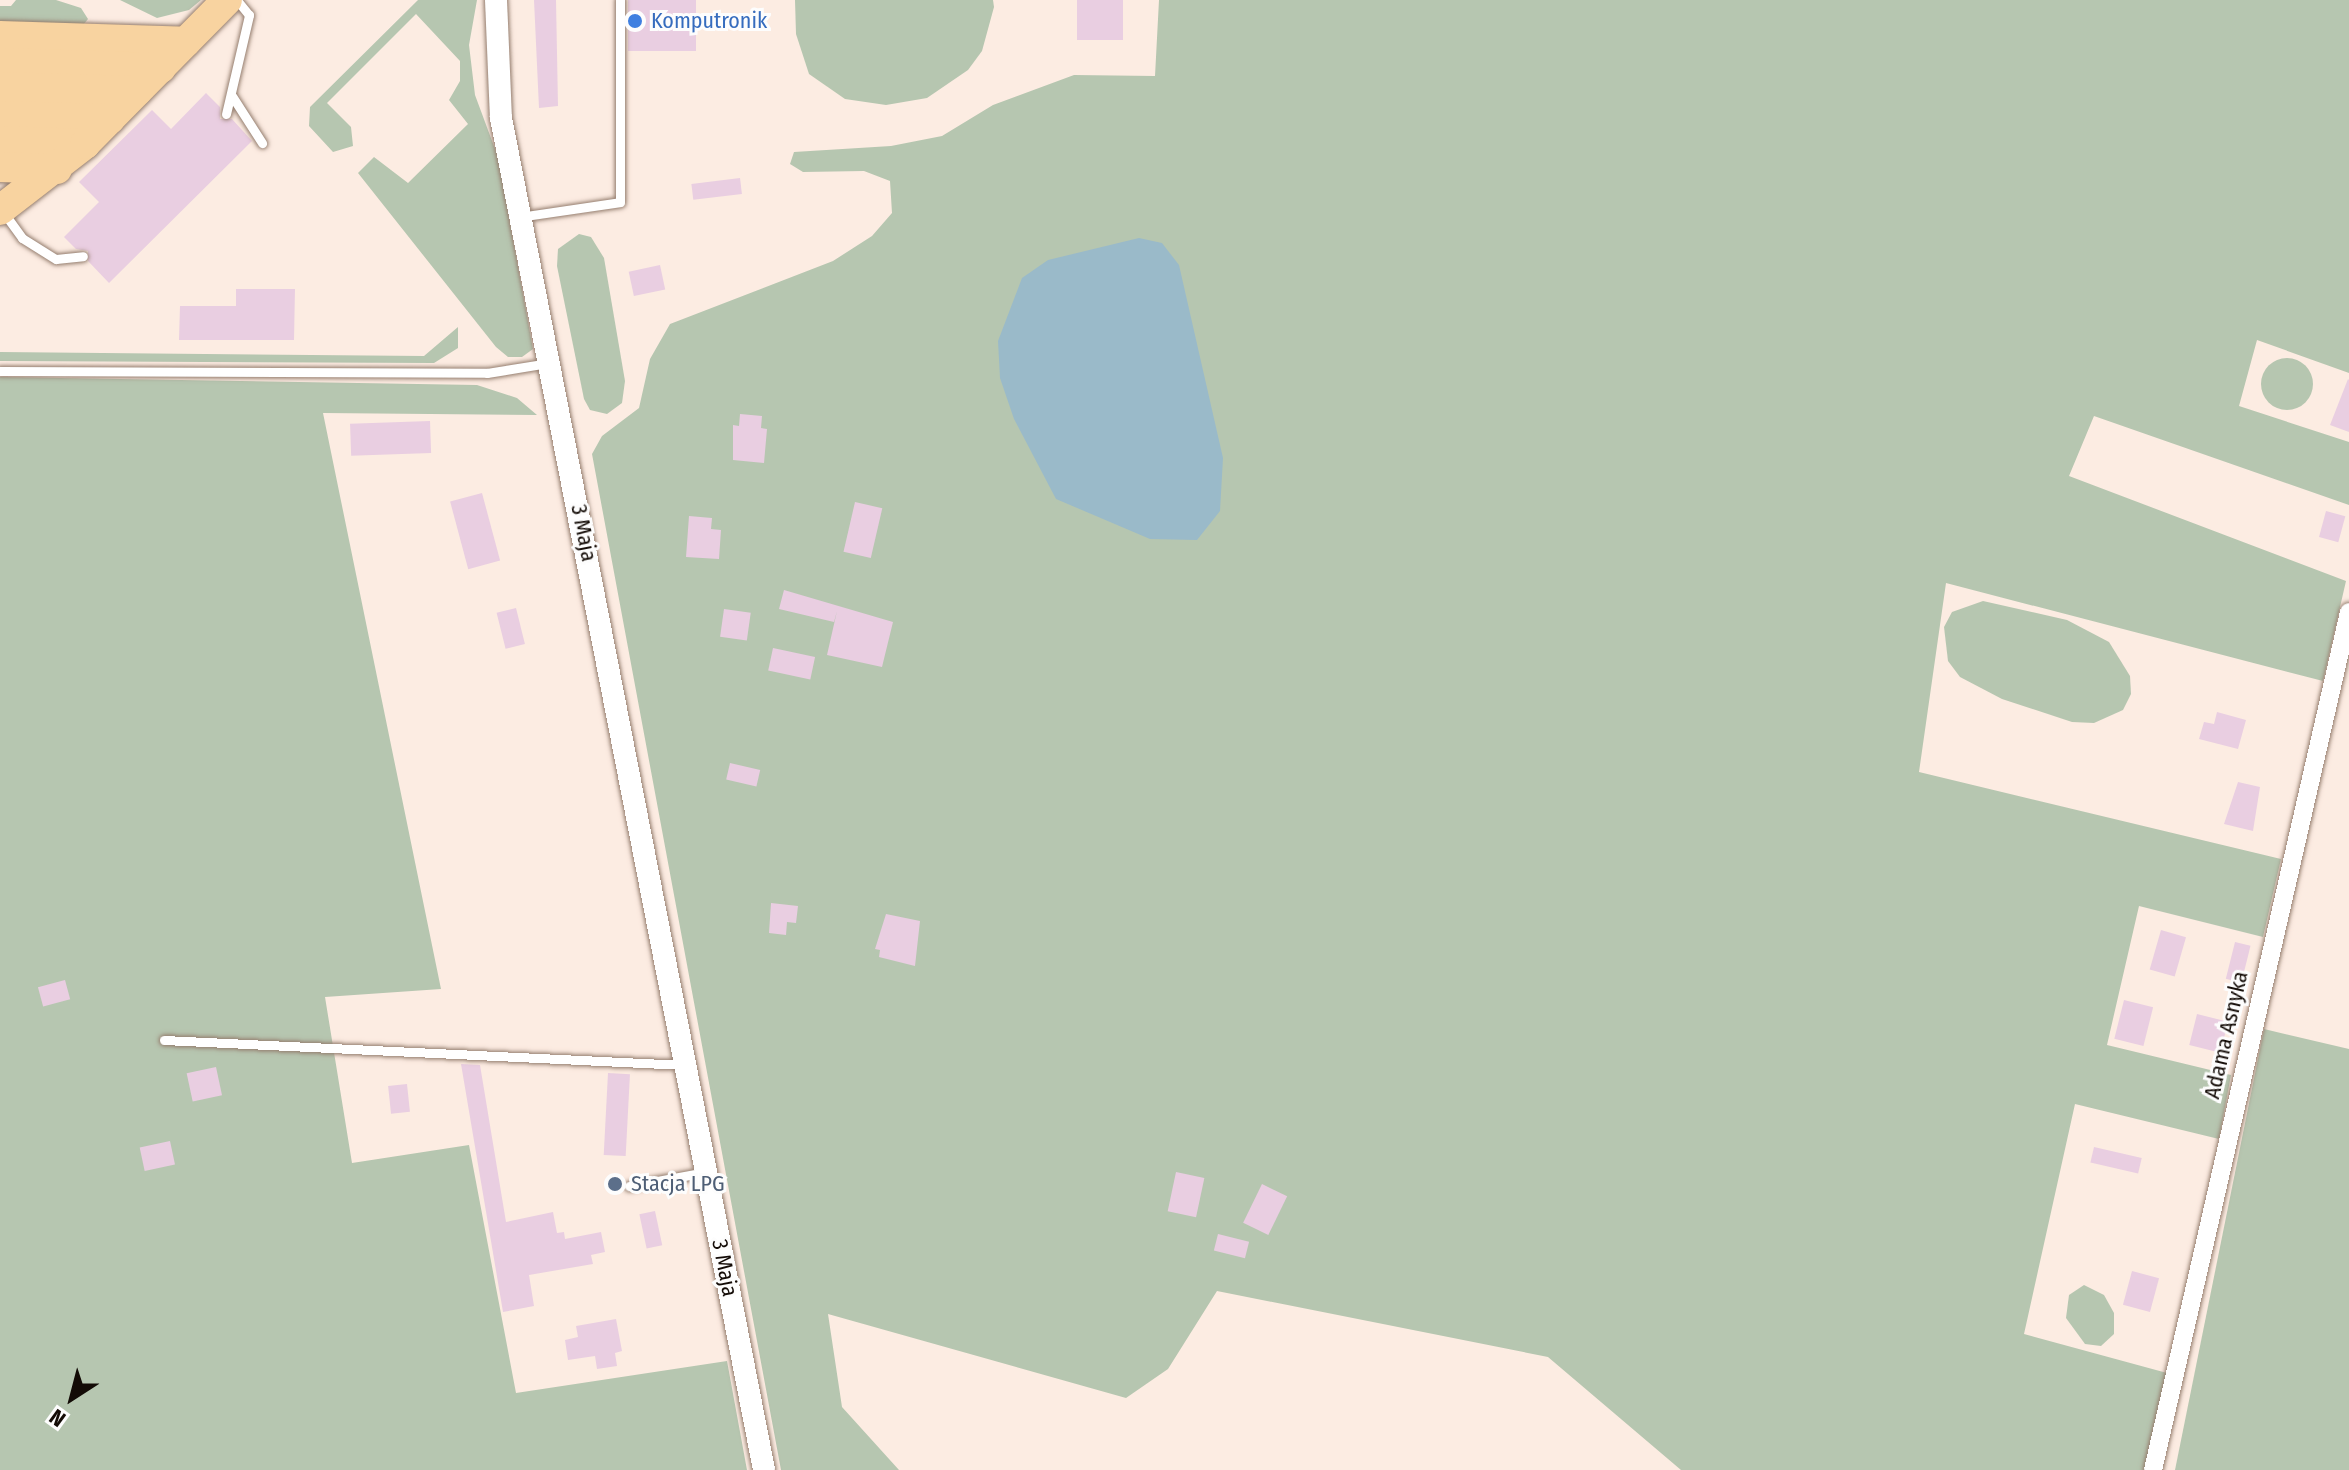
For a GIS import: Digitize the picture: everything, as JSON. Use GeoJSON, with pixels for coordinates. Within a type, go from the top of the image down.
{"type":"FeatureCollection","features":[{"type":"Feature","properties":{"kind":"highway"},"geometry":{"type":"LineString","coordinates":[[1,202],[57,169],[85,144],[227,0]]}},
{"type":"Feature","properties":{"kind":"highway"},"geometry":{"type":"LineString","coordinates":[[0,36],[186,42]]}},
{"type":"Feature","properties":{"kind":"highway"},"geometry":{"type":"LineString","coordinates":[[0,63],[161,68]]}},
{"type":"Feature","properties":{"kind":"highway"},"geometry":{"type":"LineString","coordinates":[[0,87],[137,91]]}},
{"type":"Feature","properties":{"kind":"highway"},"geometry":{"type":"LineString","coordinates":[[0,116],[110,119]]}},
{"type":"Feature","properties":{"kind":"highway"},"geometry":{"type":"LineString","coordinates":[[0,141],[85,144]]}},
{"type":"Feature","properties":{"kind":"highway"},"geometry":{"type":"LineString","coordinates":[[0,167],[57,169]]}},
{"type":"Feature","properties":{"kind":"street","name":"3 Maja"},"geometry":{"type":"LineString","coordinates":[[496,0],[501,118],[519,217],[764,1470]]}},
{"type":"Feature","properties":{"kind":"street","name":"Adama Asnyka"},"geometry":{"type":"LineString","coordinates":[[2153,1470],[2349,612]]}},
{"type":"Feature","properties":{"kind":"lane"},"geometry":{"type":"LineString","coordinates":[[226,114],[249,15],[237,0]]}},
{"type":"Feature","properties":{"kind":"lane"},"geometry":{"type":"LineString","coordinates":[[519,217],[620,202],[620,0]]}},
{"type":"Feature","properties":{"kind":"lane"},"geometry":{"type":"LineString","coordinates":[[232,96],[262,143]]}},
{"type":"Feature","properties":{"kind":"lane"},"geometry":{"type":"LineString","coordinates":[[1,202],[22,238],[56,259],[83,256]]}},
{"type":"Feature","properties":{"kind":"lane"},"geometry":{"type":"LineString","coordinates":[[0,371],[487,373],[549,363]]}},
{"type":"Feature","properties":{"kind":"lane"},"geometry":{"type":"LineString","coordinates":[[164,1040],[686,1066]]}},
{"type":"Feature","properties":{"kind":"lane"},"geometry":{"type":"LineString","coordinates":[[629,1186],[706,1172]]}},
{"type":"Feature","properties":{"kind":"green space"},"geometry":{"type":"Polygon","coordinates":[[[16,0],[56,0],[81,8],[88,19],[79,30],[0,29],[0,6],[11,6],[16,0]]]}},
{"type":"Feature","properties":{"kind":"green space"},"geometry":{"type":"Polygon","coordinates":[[[120,0],[201,0],[189,10],[157,18],[120,0]]]}},
{"type":"Feature","properties":{"kind":"green space"},"geometry":{"type":"Polygon","coordinates":[[[418,0],[477,0],[469,45],[475,95],[498,157],[533,349],[522,357],[508,357],[496,347],[358,173],[374,157],[408,183],[468,124],[449,100],[460,81],[460,61],[416,14],[327,103],[351,127],[353,146],[333,152],[309,126],[310,107],[418,0]]]}},
{"type":"Feature","properties":{"kind":"green space"},"geometry":{"type":"Polygon","coordinates":[[[795,0],[993,0],[994,7],[982,51],[968,70],[927,98],[886,105],[845,99],[809,74],[796,34],[795,0]]]}},
{"type":"Feature","properties":{"kind":"green space"},"geometry":{"type":"Polygon","coordinates":[[[1159,0],[2349,0],[2349,373],[2257,340],[2239,406],[2349,442],[2349,505],[2094,416],[2069,476],[2346,581],[2323,681],[1946,583],[1919,772],[2281,859],[2263,937],[2139,906],[2107,1045],[2231,1075],[2219,1139],[2075,1104],[2024,1334],[2167,1373],[2146,1470],[1681,1470],[1548,1357],[1217,1291],[1168,1369],[1126,1398],[828,1314],[842,1407],[899,1470],[781,1470],[592,454],[602,436],[639,408],[650,359],[670,324],[833,261],[872,236],[892,213],[890,181],[864,171],[803,172],[790,164],[794,152],[891,146],[942,136],[993,105],[1074,75],[1155,76],[1159,0]]]}},
{"type":"Feature","properties":{"kind":"green space"},"geometry":{"type":"Polygon","coordinates":[[[579,234],[591,237],[604,258],[625,381],[622,403],[607,414],[590,410],[584,399],[557,266],[558,249],[579,234]]]}},
{"type":"Feature","properties":{"kind":"green space"},"geometry":{"type":"Polygon","coordinates":[[[458,327],[458,348],[434,363],[0,361],[0,352],[424,356],[458,327]]]}},
{"type":"Feature","properties":{"kind":"green space"},"geometry":{"type":"Polygon","coordinates":[[[2287,358],[2306,365],[2313,384],[2306,403],[2287,410],[2268,403],[2261,384],[2268,365],[2287,358]]]}},
{"type":"Feature","properties":{"kind":"green space"},"geometry":{"type":"Polygon","coordinates":[[[0,377],[477,385],[517,398],[537,415],[323,413],[441,989],[325,997],[352,1163],[469,1145],[516,1393],[727,1361],[747,1470],[0,1470],[0,377]]]}},
{"type":"Feature","properties":{"kind":"green space"},"geometry":{"type":"Polygon","coordinates":[[[1983,601],[2067,620],[2109,642],[2130,676],[2131,694],[2123,710],[2094,723],[2072,722],[2002,699],[1960,677],[1948,661],[1944,627],[1952,612],[1983,601]]]}},
{"type":"Feature","properties":{"kind":"green space"},"geometry":{"type":"Polygon","coordinates":[[[2264,1029],[2349,1049],[2349,1470],[2175,1470],[2264,1029]]]}},
{"type":"Feature","properties":{"kind":"green space"},"geometry":{"type":"Polygon","coordinates":[[[2084,1285],[2104,1295],[2114,1313],[2114,1334],[2101,1346],[2085,1344],[2066,1318],[2069,1295],[2084,1285]]]}},
{"type":"Feature","properties":{"kind":"water"},"geometry":{"type":"Polygon","coordinates":[[[1139,238],[1162,243],[1179,265],[1223,458],[1220,511],[1197,540],[1150,539],[1056,499],[1014,419],[1000,378],[998,341],[1022,278],[1048,260],[1139,238]]]}},
{"type":"Feature","properties":{"kind":"building"},"geometry":{"type":"Polygon","coordinates":[[[534,0],[556,0],[558,106],[539,108],[534,0]]]}},
{"type":"Feature","properties":{"kind":"building"},"geometry":{"type":"Polygon","coordinates":[[[628,0],[696,0],[696,51],[628,51],[628,0]]]}},
{"type":"Feature","properties":{"kind":"building"},"geometry":{"type":"Polygon","coordinates":[[[1077,0],[1123,0],[1123,40],[1077,40],[1077,0]]]}},
{"type":"Feature","properties":{"kind":"building"},"geometry":{"type":"Polygon","coordinates":[[[206,93],[220,107],[220,119],[232,119],[252,141],[109,283],[88,261],[88,251],[76,249],[64,237],[99,202],[79,182],[152,110],[171,129],[206,93]]]}},
{"type":"Feature","properties":{"kind":"building"},"geometry":{"type":"Polygon","coordinates":[[[740,178],[742,194],[693,200],[691,184],[740,178]]]}},
{"type":"Feature","properties":{"kind":"building"},"geometry":{"type":"Polygon","coordinates":[[[660,265],[665,289],[634,296],[629,272],[660,265]]]}},
{"type":"Feature","properties":{"kind":"building"},"geometry":{"type":"Polygon","coordinates":[[[236,289],[295,289],[294,340],[179,340],[180,306],[236,306],[236,289]]]}},
{"type":"Feature","properties":{"kind":"building"},"geometry":{"type":"Polygon","coordinates":[[[2349,380],[2349,432],[2330,425],[2349,380]]]}},
{"type":"Feature","properties":{"kind":"building"},"geometry":{"type":"Polygon","coordinates":[[[740,414],[762,416],[761,428],[767,429],[764,463],[733,460],[733,425],[739,426],[740,414]]]}},
{"type":"Feature","properties":{"kind":"building"},"geometry":{"type":"Polygon","coordinates":[[[430,421],[431,453],[351,456],[350,424],[430,421]]]}},
{"type":"Feature","properties":{"kind":"building"},"geometry":{"type":"Polygon","coordinates":[[[482,493],[500,561],[468,569],[450,502],[482,493]]]}},
{"type":"Feature","properties":{"kind":"building"},"geometry":{"type":"Polygon","coordinates":[[[855,502],[882,508],[871,558],[844,552],[855,502]]]}},
{"type":"Feature","properties":{"kind":"building"},"geometry":{"type":"Polygon","coordinates":[[[2326,511],[2345,516],[2338,542],[2319,537],[2326,511]]]}},
{"type":"Feature","properties":{"kind":"building"},"geometry":{"type":"Polygon","coordinates":[[[689,516],[712,518],[711,529],[721,530],[719,559],[686,557],[689,516]]]}},
{"type":"Feature","properties":{"kind":"building"},"geometry":{"type":"Polygon","coordinates":[[[784,590],[893,622],[882,667],[827,655],[837,611],[834,622],[779,609],[784,590]]]}},
{"type":"Feature","properties":{"kind":"building"},"geometry":{"type":"Polygon","coordinates":[[[516,608],[525,644],[506,649],[497,613],[516,608]]]}},
{"type":"Feature","properties":{"kind":"building"},"geometry":{"type":"Polygon","coordinates":[[[724,609],[751,613],[747,640],[720,637],[724,609]]]}},
{"type":"Feature","properties":{"kind":"building"},"geometry":{"type":"Polygon","coordinates":[[[773,648],[815,657],[810,679],[768,670],[773,648]]]}},
{"type":"Feature","properties":{"kind":"building"},"geometry":{"type":"Polygon","coordinates":[[[2217,712],[2246,720],[2238,749],[2199,739],[2204,722],[2214,724],[2217,712]]]}},
{"type":"Feature","properties":{"kind":"building"},"geometry":{"type":"Polygon","coordinates":[[[730,763],[760,770],[756,787],[726,780],[730,763]]]}},
{"type":"Feature","properties":{"kind":"building"},"geometry":{"type":"Polygon","coordinates":[[[2238,782],[2260,787],[2253,831],[2224,824],[2238,782]]]}},
{"type":"Feature","properties":{"kind":"building"},"geometry":{"type":"Polygon","coordinates":[[[771,903],[798,906],[796,923],[787,922],[786,935],[769,933],[771,903]]]}},
{"type":"Feature","properties":{"kind":"building"},"geometry":{"type":"Polygon","coordinates":[[[886,914],[920,921],[915,966],[879,957],[880,950],[875,949],[886,914]]]}},
{"type":"Feature","properties":{"kind":"building"},"geometry":{"type":"Polygon","coordinates":[[[2161,930],[2186,937],[2175,977],[2150,969],[2161,930]]]}},
{"type":"Feature","properties":{"kind":"building"},"geometry":{"type":"Polygon","coordinates":[[[2235,942],[2251,946],[2241,983],[2226,979],[2235,942]]]}},
{"type":"Feature","properties":{"kind":"building"},"geometry":{"type":"Polygon","coordinates":[[[65,980],[70,999],[43,1007],[38,987],[65,980]]]}},
{"type":"Feature","properties":{"kind":"building"},"geometry":{"type":"Polygon","coordinates":[[[2124,1000],[2153,1007],[2143,1046],[2114,1039],[2124,1000]]]}},
{"type":"Feature","properties":{"kind":"building"},"geometry":{"type":"Polygon","coordinates":[[[2197,1014],[2228,1022],[2220,1053],[2189,1045],[2197,1014]]]}},
{"type":"Feature","properties":{"kind":"building"},"geometry":{"type":"Polygon","coordinates":[[[461,1064],[480,1065],[506,1222],[553,1212],[557,1233],[564,1232],[565,1239],[601,1232],[605,1252],[591,1255],[593,1264],[529,1275],[534,1306],[503,1312],[461,1064]]]}},
{"type":"Feature","properties":{"kind":"building"},"geometry":{"type":"Polygon","coordinates":[[[216,1067],[222,1095],[193,1102],[187,1073],[216,1067]]]}},
{"type":"Feature","properties":{"kind":"building"},"geometry":{"type":"Polygon","coordinates":[[[608,1073],[630,1074],[626,1156],[604,1155],[608,1073]]]}},
{"type":"Feature","properties":{"kind":"building"},"geometry":{"type":"Polygon","coordinates":[[[407,1084],[410,1112],[391,1114],[388,1086],[407,1084]]]}},
{"type":"Feature","properties":{"kind":"building"},"geometry":{"type":"Polygon","coordinates":[[[170,1141],[175,1164],[145,1171],[140,1147],[170,1141]]]}},
{"type":"Feature","properties":{"kind":"building"},"geometry":{"type":"Polygon","coordinates":[[[2094,1147],[2142,1158],[2138,1174],[2090,1163],[2094,1147]]]}},
{"type":"Feature","properties":{"kind":"building"},"geometry":{"type":"Polygon","coordinates":[[[1176,1172],[1204,1178],[1196,1217],[1168,1211],[1176,1172]]]}},
{"type":"Feature","properties":{"kind":"building"},"geometry":{"type":"Polygon","coordinates":[[[1262,1184],[1287,1196],[1268,1235],[1243,1223],[1262,1184]]]}},
{"type":"Feature","properties":{"kind":"building"},"geometry":{"type":"Polygon","coordinates":[[[655,1211],[662,1245],[647,1249],[639,1214],[655,1211]]]}},
{"type":"Feature","properties":{"kind":"building"},"geometry":{"type":"Polygon","coordinates":[[[1218,1234],[1249,1242],[1245,1258],[1214,1250],[1218,1234]]]}},
{"type":"Feature","properties":{"kind":"building"},"geometry":{"type":"Polygon","coordinates":[[[2132,1271],[2159,1278],[2150,1312],[2123,1305],[2132,1271]]]}},
{"type":"Feature","properties":{"kind":"building"},"geometry":{"type":"Polygon","coordinates":[[[616,1319],[622,1351],[615,1353],[617,1366],[597,1369],[595,1356],[568,1360],[565,1340],[578,1337],[576,1326],[616,1319]]]}},
{"type":"Feature","properties":{"kind":"place","name":"Komputronik"},"geometry":{"type":"Point","coordinates":[635,21]}},
{"type":"Feature","properties":{"kind":"place","name":"Stacja LPG"},"geometry":{"type":"Point","coordinates":[615,1184]}}]}
